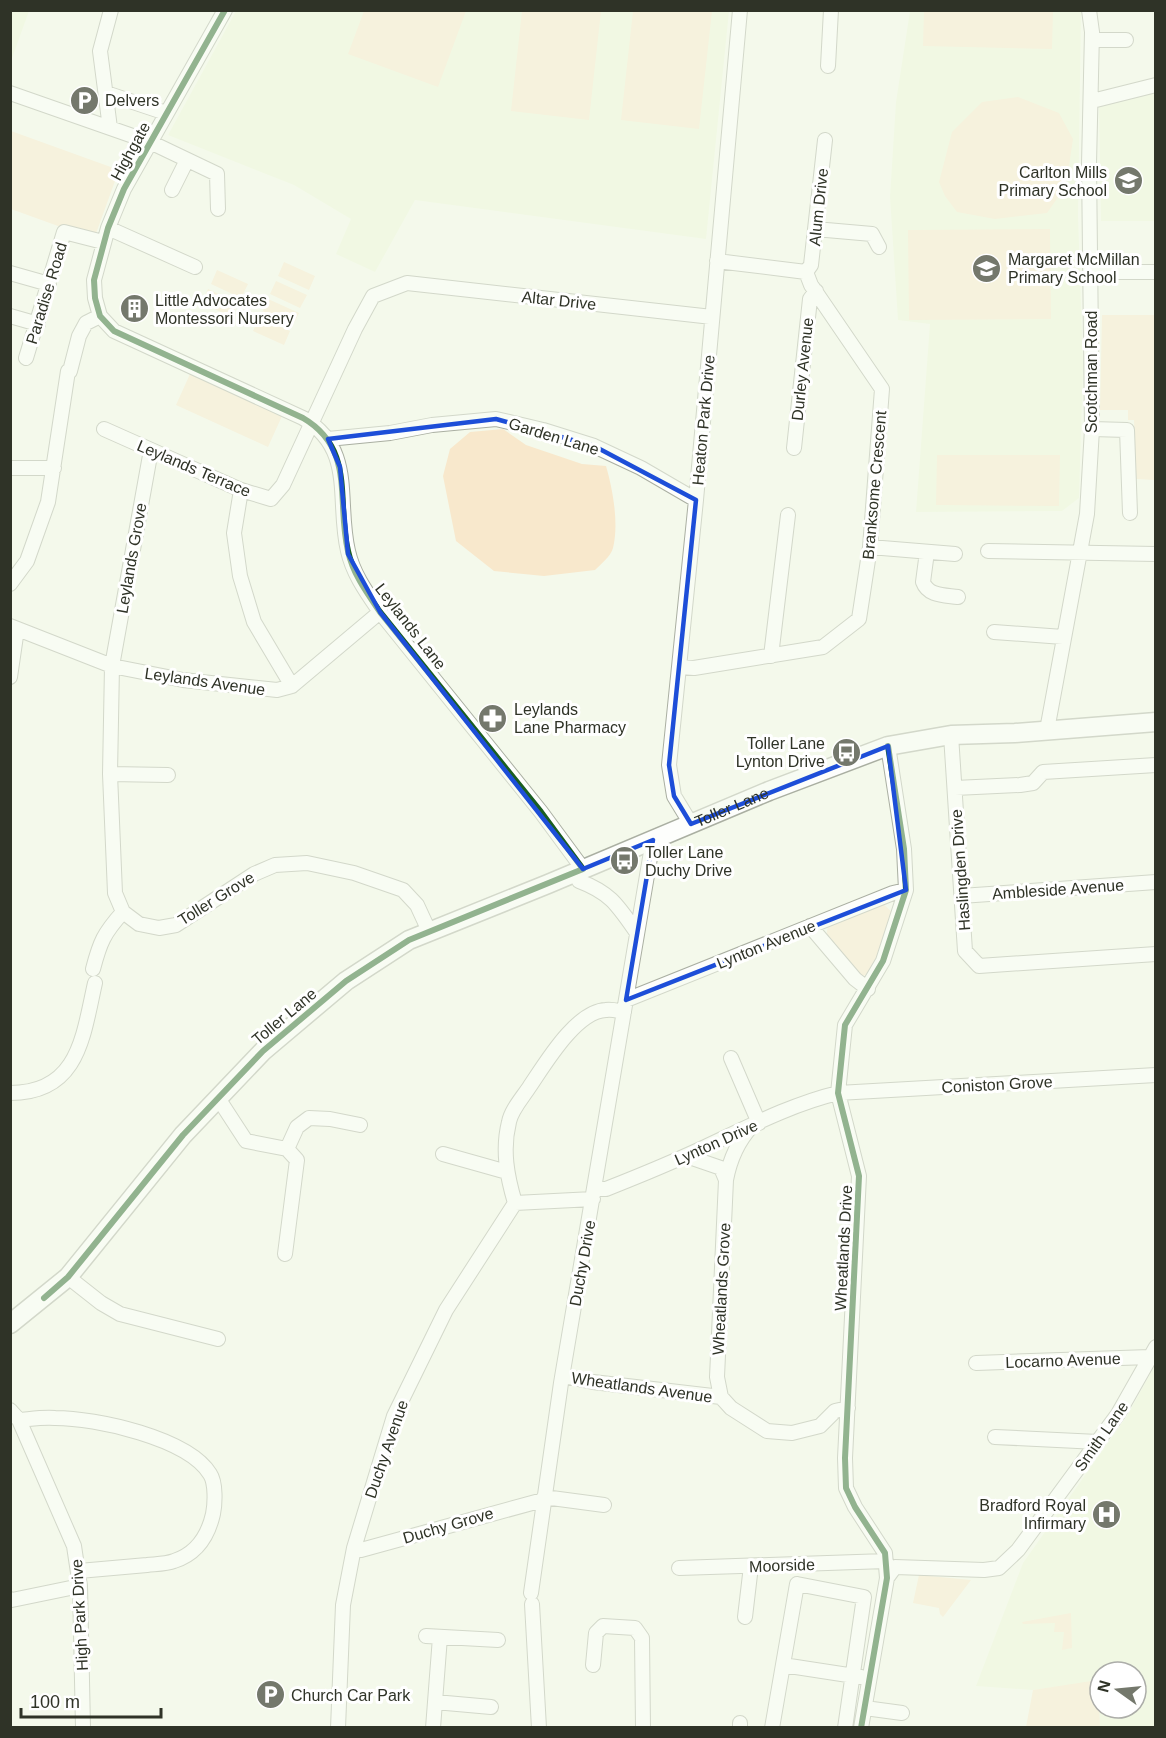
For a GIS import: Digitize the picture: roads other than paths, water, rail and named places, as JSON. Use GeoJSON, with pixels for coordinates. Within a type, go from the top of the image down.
{"type":"FeatureCollection","features":[{"type":"Feature","properties":{"kind":"main road","name":"Toller Lane"},"geometry":{"type":"LineString","coordinates":[[10,1324],[68,1277],[183,1135],[262,1051],[346,981],[409,939],[581,875],[652,840],[810,775],[888,746],[951,735],[1155,722]]}},
{"type":"Feature","properties":{"kind":"street"},"geometry":{"type":"LineString","coordinates":[[110,128],[100,51],[111,10]]}},
{"type":"Feature","properties":{"kind":"street","name":"Highgate"},"geometry":{"type":"LineString","coordinates":[[100,316],[95,298],[94,280],[108,228],[124,189],[225,10]]}},
{"type":"Feature","properties":{"kind":"street","name":"Heaton Park Drive"},"geometry":{"type":"LineString","coordinates":[[691,824],[674,796],[669,765],[696,500],[740,10]]}},
{"type":"Feature","properties":{"kind":"street"},"geometry":{"type":"LineString","coordinates":[[828,66],[831,10]]}},
{"type":"Feature","properties":{"kind":"street","name":"Scotchman Road"},"geometry":{"type":"LineString","coordinates":[[1047,730],[1087,514],[1092,429],[1089,164],[1092,40],[1089,10]]}},
{"type":"Feature","properties":{"kind":"street"},"geometry":{"type":"LineString","coordinates":[[1092,40],[1126,40]]}},
{"type":"Feature","properties":{"kind":"street"},"geometry":{"type":"LineString","coordinates":[[1092,101],[1155,85]]}},
{"type":"Feature","properties":{"kind":"street"},"geometry":{"type":"LineString","coordinates":[[10,93],[150,142],[217,174],[218,209]]}},
{"type":"Feature","properties":{"kind":"street"},"geometry":{"type":"LineString","coordinates":[[106,93],[166,113]]}},
{"type":"Feature","properties":{"kind":"street","name":"Alum Drive"},"geometry":{"type":"LineString","coordinates":[[806,272],[811,265],[825,140]]}},
{"type":"Feature","properties":{"kind":"street"},"geometry":{"type":"LineString","coordinates":[[172,190],[187,160]]}},
{"type":"Feature","properties":{"kind":"street"},"geometry":{"type":"LineString","coordinates":[[108,228],[195,267]]}},
{"type":"Feature","properties":{"kind":"street"},"geometry":{"type":"LineString","coordinates":[[815,229],[872,234],[879,247]]}},
{"type":"Feature","properties":{"kind":"street","name":"Paradise Road"},"geometry":{"type":"LineString","coordinates":[[26,358],[64,232],[103,242]]}},
{"type":"Feature","properties":{"kind":"street"},"geometry":{"type":"LineString","coordinates":[[717,261],[806,272]]}},
{"type":"Feature","properties":{"kind":"street","name":"Branksome Crescent"},"geometry":{"type":"LineString","coordinates":[[679,667],[694,668],[823,648],[859,619],[870,547],[882,389],[816,291],[806,272]]}},
{"type":"Feature","properties":{"kind":"street"},"geometry":{"type":"LineString","coordinates":[[1091,272],[1155,272]]}},
{"type":"Feature","properties":{"kind":"street"},"geometry":{"type":"LineString","coordinates":[[10,273],[49,284]]}},
{"type":"Feature","properties":{"kind":"street","name":"Altar Drive"},"geometry":{"type":"LineString","coordinates":[[313,423],[355,329],[373,296],[407,283],[712,317]]}},
{"type":"Feature","properties":{"kind":"street","name":"Durley Avenue"},"geometry":{"type":"LineString","coordinates":[[794,448],[810,300],[816,291]]}},
{"type":"Feature","properties":{"kind":"street"},"geometry":{"type":"LineString","coordinates":[[10,316],[38,324]]}},
{"type":"Feature","properties":{"kind":"street"},"geometry":{"type":"LineString","coordinates":[[10,584],[27,561],[48,502],[68,371],[70,371],[79,336],[86,323],[100,316]]}},
{"type":"Feature","properties":{"kind":"street","name":"Leylands Lane"},"geometry":{"type":"LineString","coordinates":[[100,316],[114,331],[313,423],[328,439],[340,467],[348,554],[359,579],[380,612],[534,803],[581,875]]}},
{"type":"Feature","properties":{"kind":"street","name":"Garden Lane"},"geometry":{"type":"LineString","coordinates":[[328,439],[390,434],[432,425],[496,419],[543,430],[594,446],[641,468],[696,500]]}},
{"type":"Feature","properties":{"kind":"street","name":"Leylands Terrace"},"geometry":{"type":"LineString","coordinates":[[104,429],[241,490],[271,500],[284,484],[313,423]]}},
{"type":"Feature","properties":{"kind":"street"},"geometry":{"type":"LineString","coordinates":[[1092,429],[1127,430],[1130,513]]}},
{"type":"Feature","properties":{"kind":"street","name":"Leylands Grove"},"geometry":{"type":"LineString","coordinates":[[112,666],[151,450]]}},
{"type":"Feature","properties":{"kind":"street"},"geometry":{"type":"LineString","coordinates":[[10,468],[54,468]]}},
{"type":"Feature","properties":{"kind":"street"},"geometry":{"type":"LineString","coordinates":[[241,490],[234,533],[240,576],[254,622],[292,686],[380,612]]}},
{"type":"Feature","properties":{"kind":"street"},"geometry":{"type":"LineString","coordinates":[[771,656],[788,515]]}},
{"type":"Feature","properties":{"kind":"street"},"geometry":{"type":"LineString","coordinates":[[870,547],[955,554]]}},
{"type":"Feature","properties":{"kind":"street"},"geometry":{"type":"LineString","coordinates":[[988,551],[1155,554]]}},
{"type":"Feature","properties":{"kind":"street"},"geometry":{"type":"LineString","coordinates":[[927,552],[924,587],[934,594],[957,597]]}},
{"type":"Feature","properties":{"kind":"street"},"geometry":{"type":"LineString","coordinates":[[10,677],[14,627]]}},
{"type":"Feature","properties":{"kind":"street","name":"Leylands Avenue"},"geometry":{"type":"LineString","coordinates":[[14,627],[112,666],[183,680],[258,690],[277,690],[292,686]]}},
{"type":"Feature","properties":{"kind":"street"},"geometry":{"type":"LineString","coordinates":[[994,632],[1063,636]]}},
{"type":"Feature","properties":{"kind":"street"},"geometry":{"type":"LineString","coordinates":[[10,1093],[46,1087],[67,1070],[81,1046],[99,945],[105,933],[123,912],[115,893],[110,774],[112,666]]}},
{"type":"Feature","properties":{"kind":"street","name":"Haslingden Drive"},"geometry":{"type":"LineString","coordinates":[[951,735],[965,951],[979,966],[1155,954]]}},
{"type":"Feature","properties":{"kind":"street","name":"Wheatlands Drive"},"geometry":{"type":"LineString","coordinates":[[861,1728],[887,1578],[885,1553],[855,1507],[846,1488],[859,1176],[838,1093],[846,1025],[883,961],[906,890],[904,849],[888,746]]}},
{"type":"Feature","properties":{"kind":"street"},"geometry":{"type":"LineString","coordinates":[[955,788],[1033,783],[1043,772],[1155,765]]}},
{"type":"Feature","properties":{"kind":"street"},"geometry":{"type":"LineString","coordinates":[[110,774],[168,775]]}},
{"type":"Feature","properties":{"kind":"street","name":"Duchy Drive"},"geometry":{"type":"LineString","coordinates":[[539,1728],[531,1599],[543,1498],[652,840]]}},
{"type":"Feature","properties":{"kind":"street","name":"Toller Grove"},"geometry":{"type":"LineString","coordinates":[[123,912],[139,924],[159,928],[176,925],[254,874],[275,865],[307,863],[354,873],[403,890],[417,905],[429,931]]}},
{"type":"Feature","properties":{"kind":"street"},"geometry":{"type":"LineString","coordinates":[[581,875],[608,895],[637,933]]}},
{"type":"Feature","properties":{"kind":"street","name":"Ambleside Avenue"},"geometry":{"type":"LineString","coordinates":[[961,896],[1155,882]]}},
{"type":"Feature","properties":{"kind":"street","name":"Lynton Avenue"},"geometry":{"type":"LineString","coordinates":[[515,1203],[507,1172],[505,1139],[509,1118],[556,1046],[589,1016],[625,1006],[810,926],[906,890]]}},
{"type":"Feature","properties":{"kind":"street"},"geometry":{"type":"LineString","coordinates":[[810,926],[855,979],[868,989]]}},
{"type":"Feature","properties":{"kind":"street"},"geometry":{"type":"LineString","coordinates":[[731,1058],[756,1124]]}},
{"type":"Feature","properties":{"kind":"street","name":"Coniston Grove"},"geometry":{"type":"LineString","coordinates":[[838,1093],[1155,1075]]}},
{"type":"Feature","properties":{"kind":"street","name":"Lynton Drive"},"geometry":{"type":"LineString","coordinates":[[594,1194],[820,1097],[838,1093]]}},
{"type":"Feature","properties":{"kind":"street"},"geometry":{"type":"LineString","coordinates":[[218,1098],[246,1141],[287,1149],[297,1160],[285,1254]]}},
{"type":"Feature","properties":{"kind":"street"},"geometry":{"type":"LineString","coordinates":[[287,1149],[297,1127],[309,1118],[330,1119],[360,1125]]}},
{"type":"Feature","properties":{"kind":"street","name":"Wheatlands Grove"},"geometry":{"type":"LineString","coordinates":[[721,1397],[717,1377],[726,1180],[731,1158],[744,1135],[756,1124]]}},
{"type":"Feature","properties":{"kind":"street"},"geometry":{"type":"LineString","coordinates":[[443,1154],[507,1172]]}},
{"type":"Feature","properties":{"kind":"street"},"geometry":{"type":"LineString","coordinates":[[686,1156],[722,1168],[726,1180]]}},
{"type":"Feature","properties":{"kind":"street"},"geometry":{"type":"LineString","coordinates":[[515,1203],[594,1194]]}},
{"type":"Feature","properties":{"kind":"street","name":"Duchy Avenue"},"geometry":{"type":"LineString","coordinates":[[338,1728],[343,1605],[354,1548],[394,1416],[446,1310],[515,1203]]}},
{"type":"Feature","properties":{"kind":"street"},"geometry":{"type":"LineString","coordinates":[[68,1277],[101,1303],[120,1314],[218,1339]]}},
{"type":"Feature","properties":{"kind":"street","name":"Locarno Avenue"},"geometry":{"type":"LineString","coordinates":[[976,1363],[1153,1352]]}},
{"type":"Feature","properties":{"kind":"street","name":"Smith Lane"},"geometry":{"type":"LineString","coordinates":[[887,1578],[895,1567],[984,1570],[999,1568],[1018,1550],[1118,1414],[1153,1352]]}},
{"type":"Feature","properties":{"kind":"street","name":"Wheatlands Avenue"},"geometry":{"type":"LineString","coordinates":[[562,1376],[593,1382],[721,1397]]}},
{"type":"Feature","properties":{"kind":"street"},"geometry":{"type":"LineString","coordinates":[[721,1397],[731,1408],[767,1431],[792,1433],[820,1426],[835,1411],[848,1408]]}},
{"type":"Feature","properties":{"kind":"street"},"geometry":{"type":"LineString","coordinates":[[15,1415],[86,1421],[136,1432],[165,1441],[195,1458],[212,1475],[214,1512],[208,1533],[192,1553],[173,1562],[79,1571]]}},
{"type":"Feature","properties":{"kind":"street","name":"High Park Drive"},"geometry":{"type":"LineString","coordinates":[[15,1415],[74,1546],[80,1586],[83,1728]]}},
{"type":"Feature","properties":{"kind":"street"},"geometry":{"type":"LineString","coordinates":[[995,1437],[1098,1442]]}},
{"type":"Feature","properties":{"kind":"street"},"geometry":{"type":"LineString","coordinates":[[543,1498],[604,1505]]}},
{"type":"Feature","properties":{"kind":"street","name":"Duchy Grove"},"geometry":{"type":"LineString","coordinates":[[354,1548],[361,1550],[543,1498]]}},
{"type":"Feature","properties":{"kind":"street","name":"Moorside"},"geometry":{"type":"LineString","coordinates":[[679,1568],[886,1561]]}},
{"type":"Feature","properties":{"kind":"street"},"geometry":{"type":"LineString","coordinates":[[745,1617],[751,1566]]}},
{"type":"Feature","properties":{"kind":"street"},"geometry":{"type":"LineString","coordinates":[[771,1728],[797,1584],[864,1597],[845,1728]]}},
{"type":"Feature","properties":{"kind":"street"},"geometry":{"type":"LineString","coordinates":[[10,1599],[80,1586]]}},
{"type":"Feature","properties":{"kind":"street"},"geometry":{"type":"LineString","coordinates":[[593,1665],[596,1633],[603,1626],[635,1628],[642,1638],[643,1728]]}},
{"type":"Feature","properties":{"kind":"street"},"geometry":{"type":"LineString","coordinates":[[433,1728],[435,1702],[433,1636],[498,1640]]}},
{"type":"Feature","properties":{"kind":"street"},"geometry":{"type":"LineString","coordinates":[[783,1665],[870,1678]]}},
{"type":"Feature","properties":{"kind":"street"},"geometry":{"type":"LineString","coordinates":[[435,1702],[491,1707]]}},
{"type":"Feature","properties":{"kind":"street"},"geometry":{"type":"LineString","coordinates":[[865,1708],[902,1713]]}},
{"type":"Feature","properties":{"kind":"place","name":"Delvers"},"geometry":{"type":"Point","coordinates":[84,100]}},
{"type":"Feature","properties":{"kind":"place","name":"Carlton Mills Primary School"},"geometry":{"type":"Point","coordinates":[1128,181]}},
{"type":"Feature","properties":{"kind":"place","name":"Margaret McMillan Primary School"},"geometry":{"type":"Point","coordinates":[987,268]}},
{"type":"Feature","properties":{"kind":"place","name":"Little Advocates Montessori Nursery"},"geometry":{"type":"Point","coordinates":[134,309]}},
{"type":"Feature","properties":{"kind":"place","name":"Leylands Lane Pharmacy"},"geometry":{"type":"Point","coordinates":[493,718]}},
{"type":"Feature","properties":{"kind":"place","name":"Toller Lane Lynton Drive"},"geometry":{"type":"Point","coordinates":[846,752]}},
{"type":"Feature","properties":{"kind":"place","name":"Toller Lane Duchy Drive"},"geometry":{"type":"Point","coordinates":[624,861]}},
{"type":"Feature","properties":{"kind":"place","name":"Bradford Royal Infirmary"},"geometry":{"type":"Point","coordinates":[1107,1514]}},
{"type":"Feature","properties":{"kind":"place","name":"Church Car Park"},"geometry":{"type":"Point","coordinates":[270,1695]}}]}
